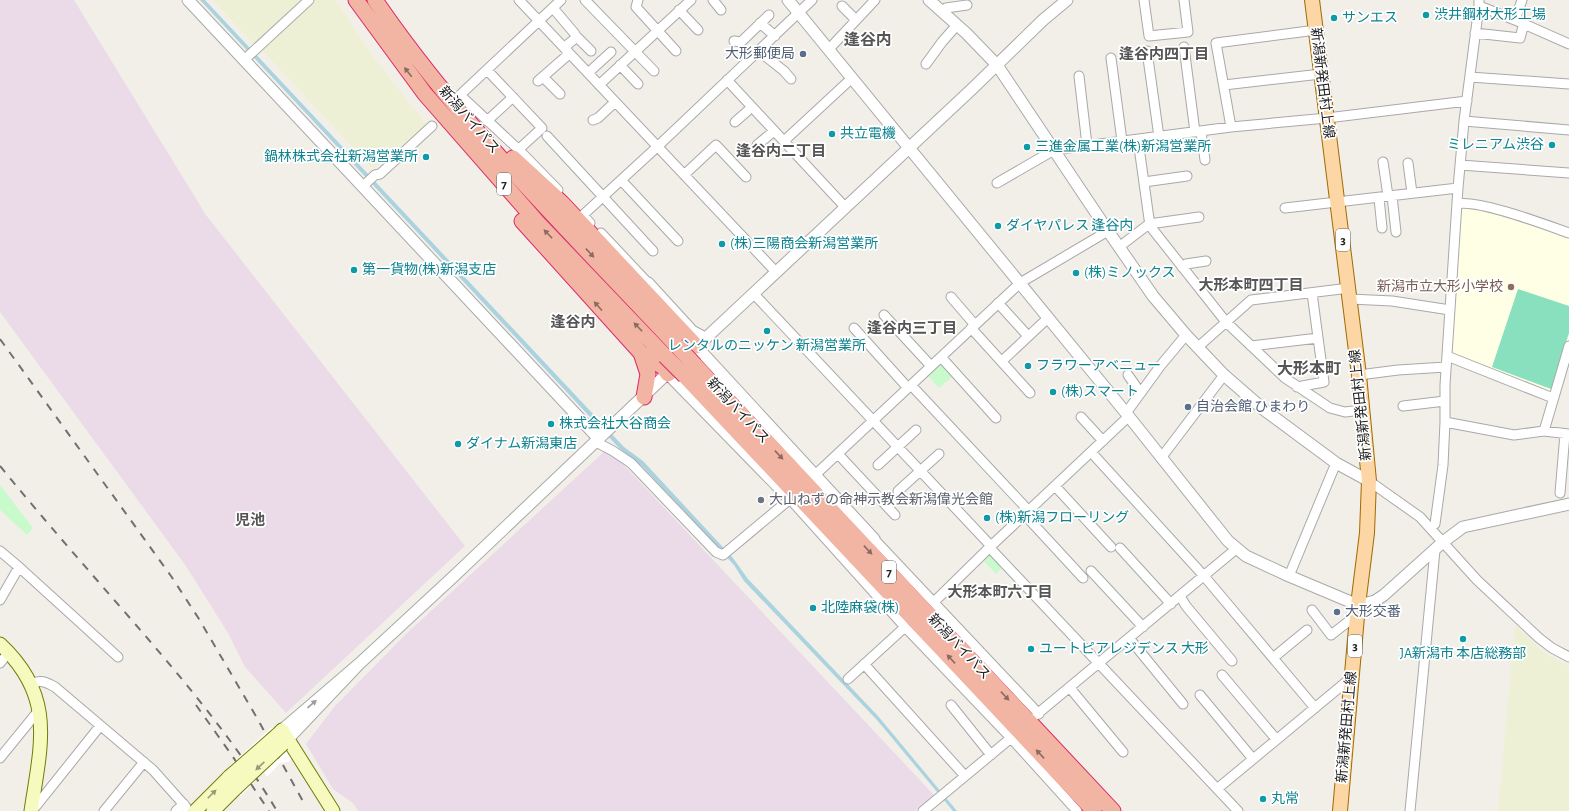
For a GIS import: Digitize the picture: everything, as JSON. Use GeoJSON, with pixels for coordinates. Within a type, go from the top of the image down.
{"type":"FeatureCollection","features":[{"type":"Feature","properties":{"kind":"highway","name":"新潟バイパス"},"geometry":{"type":"LineString","coordinates":[[356,0],[425,94],[538,223],[671,350]]}},
{"type":"Feature","properties":{"kind":"highway","name":"新潟バイパス"},"geometry":{"type":"LineString","coordinates":[[375,0],[417,59],[452,101],[671,350],[1094,811]]}},
{"type":"Feature","properties":{"kind":"highway"},"geometry":{"type":"LineString","coordinates":[[425,94],[454,141],[518,216],[642,353],[663,367],[668,374]]}},
{"type":"Feature","properties":{"kind":"highway"},"geometry":{"type":"LineString","coordinates":[[452,101],[562,203],[701,342]]}},
{"type":"Feature","properties":{"kind":"highway"},"geometry":{"type":"LineString","coordinates":[[642,353],[648,374],[644,396]]}},
{"type":"Feature","properties":{"kind":"highway","name":"新潟バイパス"},"geometry":{"type":"LineString","coordinates":[[690,371],[1113,811]]}},
{"type":"Feature","properties":{"kind":"highway"},"geometry":{"type":"LineString","coordinates":[[1082,778],[1117,811]]}},
{"type":"Feature","properties":{"kind":"highway"},"geometry":{"type":"LineString","coordinates":[[1066,782],[1089,811]]}},
{"type":"Feature","properties":{"kind":"main road","name":"新潟新発田村上線"},"geometry":{"type":"LineString","coordinates":[[1312,0],[1359,375],[1369,481],[1367,533],[1358,610],[1340,811]]}},
{"type":"Feature","properties":{"kind":"main road"},"geometry":{"type":"LineString","coordinates":[[4,648],[21,667],[31,684],[40,710],[42,729],[41,748],[32,811]]}},
{"type":"Feature","properties":{"kind":"main road"},"geometry":{"type":"LineString","coordinates":[[213,811],[233,783],[283,737],[333,811]]}},
{"type":"Feature","properties":{"kind":"main road"},"geometry":{"type":"LineString","coordinates":[[188,807],[233,783]]}},
{"type":"Feature","properties":{"kind":"street"},"geometry":{"type":"LineString","coordinates":[[188,0],[363,186],[598,440],[631,463],[716,552],[726,553],[790,499]]}},
{"type":"Feature","properties":{"kind":"street"},"geometry":{"type":"LineString","coordinates":[[244,60],[309,0]]}},
{"type":"Feature","properties":{"kind":"street"},"geometry":{"type":"LineString","coordinates":[[519,0],[776,272]]}},
{"type":"Feature","properties":{"kind":"street"},"geometry":{"type":"LineString","coordinates":[[561,0],[460,95],[518,150],[648,283],[692,331],[815,475],[1038,714],[1236,549]]}},
{"type":"Feature","properties":{"kind":"street"},"geometry":{"type":"LineString","coordinates":[[585,0],[654,71]]}},
{"type":"Feature","properties":{"kind":"street"},"geometry":{"type":"LineString","coordinates":[[638,0],[636,7],[676,51]]}},
{"type":"Feature","properties":{"kind":"street"},"geometry":{"type":"LineString","coordinates":[[713,0],[721,10]]}},
{"type":"Feature","properties":{"kind":"street"},"geometry":{"type":"LineString","coordinates":[[788,0],[1020,283],[1228,541],[1246,556],[1358,610]]}},
{"type":"Feature","properties":{"kind":"street"},"geometry":{"type":"LineString","coordinates":[[583,215],[812,0]]}},
{"type":"Feature","properties":{"kind":"street"},"geometry":{"type":"LineString","coordinates":[[828,49],[875,0]]}},
{"type":"Feature","properties":{"kind":"street"},"geometry":{"type":"LineString","coordinates":[[929,0],[957,25],[997,65],[1108,231],[1161,306],[1224,375],[1263,409],[1336,462],[1369,481],[1420,517],[1439,546],[1540,638],[1552,648],[1569,657]]}},
{"type":"Feature","properties":{"kind":"street"},"geometry":{"type":"LineString","coordinates":[[283,737],[1043,20],[1067,0]]}},
{"type":"Feature","properties":{"kind":"street"},"geometry":{"type":"LineString","coordinates":[[1144,0],[1149,36],[1188,32],[1184,0]]}},
{"type":"Feature","properties":{"kind":"street"},"geometry":{"type":"LineString","coordinates":[[1475,32],[1520,38],[1522,0]]}},
{"type":"Feature","properties":{"kind":"street"},"geometry":{"type":"LineString","coordinates":[[1435,524],[1443,465],[1446,367],[1458,188],[1464,121],[1479,3],[1569,44]]}},
{"type":"Feature","properties":{"kind":"street"},"geometry":{"type":"LineString","coordinates":[[599,85],[684,4],[698,30]]}},
{"type":"Feature","properties":{"kind":"street"},"geometry":{"type":"LineString","coordinates":[[942,12],[946,8],[967,5]]}},
{"type":"Feature","properties":{"kind":"street"},"geometry":{"type":"LineString","coordinates":[[842,6],[856,20]]}},
{"type":"Feature","properties":{"kind":"street"},"geometry":{"type":"LineString","coordinates":[[553,8],[575,34]]}},
{"type":"Feature","properties":{"kind":"street"},"geometry":{"type":"LineString","coordinates":[[734,41],[742,42],[769,15]]}},
{"type":"Feature","properties":{"kind":"street"},"geometry":{"type":"LineString","coordinates":[[760,23],[775,36]]}},
{"type":"Feature","properties":{"kind":"street"},"geometry":{"type":"LineString","coordinates":[[926,64],[957,25]]}},
{"type":"Feature","properties":{"kind":"street"},"geometry":{"type":"LineString","coordinates":[[1231,127],[1216,43],[1316,30]]}},
{"type":"Feature","properties":{"kind":"street"},"geometry":{"type":"LineString","coordinates":[[568,52],[567,46],[577,37],[591,51]]}},
{"type":"Feature","properties":{"kind":"street"},"geometry":{"type":"LineString","coordinates":[[1184,48],[1198,132],[1205,160]]}},
{"type":"Feature","properties":{"kind":"street"},"geometry":{"type":"LineString","coordinates":[[759,51],[784,71],[791,79]]}},
{"type":"Feature","properties":{"kind":"street"},"geometry":{"type":"LineString","coordinates":[[1147,51],[1159,137]]}},
{"type":"Feature","properties":{"kind":"street"},"geometry":{"type":"LineString","coordinates":[[560,94],[540,79],[568,52]]}},
{"type":"Feature","properties":{"kind":"street"},"geometry":{"type":"LineString","coordinates":[[588,73],[611,52]]}},
{"type":"Feature","properties":{"kind":"street"},"geometry":{"type":"LineString","coordinates":[[1111,58],[1122,141]]}},
{"type":"Feature","properties":{"kind":"street"},"geometry":{"type":"LineString","coordinates":[[620,65],[638,84]]}},
{"type":"Feature","properties":{"kind":"street"},"geometry":{"type":"LineString","coordinates":[[487,70],[542,128],[518,150]]}},
{"type":"Feature","properties":{"kind":"street"},"geometry":{"type":"LineString","coordinates":[[1224,85],[1321,74]]}},
{"type":"Feature","properties":{"kind":"street"},"geometry":{"type":"LineString","coordinates":[[1079,76],[1087,145]]}},
{"type":"Feature","properties":{"kind":"street"},"geometry":{"type":"LineString","coordinates":[[1470,77],[1569,84]]}},
{"type":"Feature","properties":{"kind":"street"},"geometry":{"type":"LineString","coordinates":[[784,141],[852,78]]}},
{"type":"Feature","properties":{"kind":"street"},"geometry":{"type":"LineString","coordinates":[[727,80],[845,207]]}},
{"type":"Feature","properties":{"kind":"street"},"geometry":{"type":"LineString","coordinates":[[487,121],[513,97]]}},
{"type":"Feature","properties":{"kind":"street"},"geometry":{"type":"LineString","coordinates":[[997,183],[1054,150],[1231,127],[1327,118],[1467,101]]}},
{"type":"Feature","properties":{"kind":"street"},"geometry":{"type":"LineString","coordinates":[[593,120],[598,118],[615,102]]}},
{"type":"Feature","properties":{"kind":"street"},"geometry":{"type":"LineString","coordinates":[[735,122],[752,107]]}},
{"type":"Feature","properties":{"kind":"street"},"geometry":{"type":"LineString","coordinates":[[1464,121],[1569,130]]}},
{"type":"Feature","properties":{"kind":"street"},"geometry":{"type":"LineString","coordinates":[[363,186],[375,175],[380,174],[432,126]]}},
{"type":"Feature","properties":{"kind":"street"},"geometry":{"type":"LineString","coordinates":[[757,145],[774,130]]}},
{"type":"Feature","properties":{"kind":"street"},"geometry":{"type":"LineString","coordinates":[[547,136],[653,251]]}},
{"type":"Feature","properties":{"kind":"street"},"geometry":{"type":"LineString","coordinates":[[1138,140],[1149,224],[1226,322],[1285,378],[1297,387],[1330,408],[1345,412],[1362,410]]}},
{"type":"Feature","properties":{"kind":"street"},"geometry":{"type":"LineString","coordinates":[[684,174],[716,145],[746,177]]}},
{"type":"Feature","properties":{"kind":"street"},"geometry":{"type":"LineString","coordinates":[[1383,162],[1396,232]]}},
{"type":"Feature","properties":{"kind":"street"},"geometry":{"type":"LineString","coordinates":[[1408,163],[1412,193]]}},
{"type":"Feature","properties":{"kind":"street"},"geometry":{"type":"LineString","coordinates":[[1460,165],[1569,173]]}},
{"type":"Feature","properties":{"kind":"street"},"geometry":{"type":"LineString","coordinates":[[1144,182],[1187,176]]}},
{"type":"Feature","properties":{"kind":"street"},"geometry":{"type":"LineString","coordinates":[[621,180],[678,241]]}},
{"type":"Feature","properties":{"kind":"street"},"geometry":{"type":"LineString","coordinates":[[1285,208],[1458,188]]}},
{"type":"Feature","properties":{"kind":"street"},"geometry":{"type":"LineString","coordinates":[[1379,198],[1382,228]]}},
{"type":"Feature","properties":{"kind":"street"},"geometry":{"type":"LineString","coordinates":[[1457,204],[1464,202],[1496,209],[1569,233]]}},
{"type":"Feature","properties":{"kind":"street"},"geometry":{"type":"LineString","coordinates":[[1119,247],[1149,224],[1199,217]]}},
{"type":"Feature","properties":{"kind":"street"},"geometry":{"type":"LineString","coordinates":[[815,475],[1020,283],[1108,231]]}},
{"type":"Feature","properties":{"kind":"street"},"geometry":{"type":"LineString","coordinates":[[1182,267],[1186,264],[1206,261]]}},
{"type":"Feature","properties":{"kind":"street"},"geometry":{"type":"LineString","coordinates":[[753,293],[874,420],[990,547],[1238,811]]}},
{"type":"Feature","properties":{"kind":"street"},"geometry":{"type":"LineString","coordinates":[[1198,347],[1251,300],[1312,293],[1349,294],[1450,310]]}},
{"type":"Feature","properties":{"kind":"street"},"geometry":{"type":"LineString","coordinates":[[1297,387],[1324,382],[1312,293]]}},
{"type":"Feature","properties":{"kind":"street"},"geometry":{"type":"LineString","coordinates":[[951,297],[973,327],[1030,393]]}},
{"type":"Feature","properties":{"kind":"street"},"geometry":{"type":"LineString","coordinates":[[998,303],[1028,336]]}},
{"type":"Feature","properties":{"kind":"street"},"geometry":{"type":"LineString","coordinates":[[884,314],[931,366]]}},
{"type":"Feature","properties":{"kind":"street"},"geometry":{"type":"LineString","coordinates":[[1002,361],[1048,318]]}},
{"type":"Feature","properties":{"kind":"street"},"geometry":{"type":"LineString","coordinates":[[854,328],[910,386],[1026,512],[1083,578]]}},
{"type":"Feature","properties":{"kind":"street"},"geometry":{"type":"LineString","coordinates":[[934,602],[1026,512],[1103,441],[1127,415],[1140,392],[1186,335]]}},
{"type":"Feature","properties":{"kind":"street"},"geometry":{"type":"LineString","coordinates":[[1251,346],[1318,338]]}},
{"type":"Feature","properties":{"kind":"street"},"geometry":{"type":"LineString","coordinates":[[1544,432],[1569,348]]}},
{"type":"Feature","properties":{"kind":"street"},"geometry":{"type":"LineString","coordinates":[[1447,356],[1553,398]]}},
{"type":"Feature","properties":{"kind":"street"},"geometry":{"type":"LineString","coordinates":[[941,357],[996,418]]}},
{"type":"Feature","properties":{"kind":"street"},"geometry":{"type":"LineString","coordinates":[[1359,375],[1398,370],[1446,367]]}},
{"type":"Feature","properties":{"kind":"street"},"geometry":{"type":"LineString","coordinates":[[668,374],[790,499],[905,626],[1011,738],[1077,811]]}},
{"type":"Feature","properties":{"kind":"street"},"geometry":{"type":"LineString","coordinates":[[1128,375],[1140,392]]}},
{"type":"Feature","properties":{"kind":"street"},"geometry":{"type":"LineString","coordinates":[[1161,458],[1224,375]]}},
{"type":"Feature","properties":{"kind":"street"},"geometry":{"type":"LineString","coordinates":[[1403,406],[1445,401]]}},
{"type":"Feature","properties":{"kind":"street"},"geometry":{"type":"LineString","coordinates":[[1081,417],[1103,441]]}},
{"type":"Feature","properties":{"kind":"street"},"geometry":{"type":"LineString","coordinates":[[1445,422],[1514,436],[1544,432],[1567,434],[1560,493]]}},
{"type":"Feature","properties":{"kind":"street"},"geometry":{"type":"LineString","coordinates":[[878,465],[916,430]]}},
{"type":"Feature","properties":{"kind":"street"},"geometry":{"type":"LineString","coordinates":[[1091,452],[1204,576],[1315,708]]}},
{"type":"Feature","properties":{"kind":"street"},"geometry":{"type":"LineString","coordinates":[[838,454],[895,515]]}},
{"type":"Feature","properties":{"kind":"street"},"geometry":{"type":"LineString","coordinates":[[898,491],[939,454]]}},
{"type":"Feature","properties":{"kind":"street"},"geometry":{"type":"LineString","coordinates":[[1289,576],[1336,462]]}},
{"type":"Feature","properties":{"kind":"street"},"geometry":{"type":"LineString","coordinates":[[1055,486],[1171,604]]}},
{"type":"Feature","properties":{"kind":"street"},"geometry":{"type":"LineString","coordinates":[[1312,610],[1331,635],[1358,610],[1384,595],[1439,546],[1463,527],[1569,504]]}},
{"type":"Feature","properties":{"kind":"street"},"geometry":{"type":"LineString","coordinates":[[1410,811],[1439,546]]}},
{"type":"Feature","properties":{"kind":"street"},"geometry":{"type":"LineString","coordinates":[[0,551],[118,657]]}},
{"type":"Feature","properties":{"kind":"street"},"geometry":{"type":"LineString","coordinates":[[0,600],[19,567]]}},
{"type":"Feature","properties":{"kind":"street"},"geometry":{"type":"LineString","coordinates":[[1091,571],[1143,627]]}},
{"type":"Feature","properties":{"kind":"street"},"geometry":{"type":"LineString","coordinates":[[1180,596],[1186,606],[1232,661]]}},
{"type":"Feature","properties":{"kind":"street"},"geometry":{"type":"LineString","coordinates":[[848,679],[905,626]]}},
{"type":"Feature","properties":{"kind":"street"},"geometry":{"type":"LineString","coordinates":[[1273,658],[1306,630]]}},
{"type":"Feature","properties":{"kind":"street"},"geometry":{"type":"LineString","coordinates":[[1129,638],[1183,704]]}},
{"type":"Feature","properties":{"kind":"street"},"geometry":{"type":"LineString","coordinates":[[0,663],[4,648]]}},
{"type":"Feature","properties":{"kind":"street"},"geometry":{"type":"LineString","coordinates":[[864,664],[965,776]]}},
{"type":"Feature","properties":{"kind":"street"},"geometry":{"type":"LineString","coordinates":[[1222,675],[1276,739]]}},
{"type":"Feature","properties":{"kind":"street"},"geometry":{"type":"LineString","coordinates":[[1217,789],[1352,677]]}},
{"type":"Feature","properties":{"kind":"street"},"geometry":{"type":"LineString","coordinates":[[31,684],[37,681],[46,682],[55,687],[144,762],[188,807],[176,811]]}},
{"type":"Feature","properties":{"kind":"street"},"geometry":{"type":"LineString","coordinates":[[1070,688],[1123,752]]}},
{"type":"Feature","properties":{"kind":"street"},"geometry":{"type":"LineString","coordinates":[[1200,695],[1253,759]]}},
{"type":"Feature","properties":{"kind":"street"},"geometry":{"type":"LineString","coordinates":[[951,705],[991,754]]}},
{"type":"Feature","properties":{"kind":"street"},"geometry":{"type":"LineString","coordinates":[[0,758],[40,710]]}},
{"type":"Feature","properties":{"kind":"street"},"geometry":{"type":"LineString","coordinates":[[32,811],[100,726]]}},
{"type":"Feature","properties":{"kind":"street"},"geometry":{"type":"LineString","coordinates":[[923,811],[1011,738]]}},
{"type":"Feature","properties":{"kind":"street"},"geometry":{"type":"LineString","coordinates":[[104,811],[144,762]]}},
{"type":"Feature","properties":{"kind":"shaded area"},"geometry":{"type":"Polygon","coordinates":[[[0,0],[74,0],[206,215],[465,546],[286,713],[245,667],[228,633],[186,566],[0,312],[0,0]]]}},
{"type":"Feature","properties":{"kind":"shaded area"},"geometry":{"type":"Polygon","coordinates":[[[213,0],[301,0],[254,45],[213,0]]]}},
{"type":"Feature","properties":{"kind":"shaded area"},"geometry":{"type":"Polygon","coordinates":[[[314,0],[336,0],[375,59],[426,124],[373,169],[262,50],[314,0]]]}},
{"type":"Feature","properties":{"kind":"shaded area","name":"新潟市立大形小学校"},"geometry":{"type":"Polygon","coordinates":[[[1459,206],[1496,211],[1569,236],[1569,338],[1552,392],[1549,393],[1449,353],[1459,206]]]}},
{"type":"Feature","properties":{"kind":"shaded area"},"geometry":{"type":"Polygon","coordinates":[[[608,448],[934,795],[915,811],[358,811],[354,804],[333,789],[306,744],[335,706],[406,634],[608,448]]]}},
{"type":"Feature","properties":{"kind":"shaded area"},"geometry":{"type":"Polygon","coordinates":[[[1515,625],[1544,653],[1569,666],[1569,811],[1498,811],[1515,625]]]}},
{"type":"Feature","properties":{"kind":"green space"},"geometry":{"type":"Polygon","coordinates":[[[1518,289],[1569,306],[1569,333],[1551,389],[1492,367],[1518,289]]]}},
{"type":"Feature","properties":{"kind":"green space"},"geometry":{"type":"Polygon","coordinates":[[[941,358],[955,374],[939,388],[925,372],[941,358]]]}},
{"type":"Feature","properties":{"kind":"green space"},"geometry":{"type":"Polygon","coordinates":[[[0,485],[33,528],[27,535],[0,510],[0,485]]]}},
{"type":"Feature","properties":{"kind":"green space"},"geometry":{"type":"Polygon","coordinates":[[[989,548],[1005,565],[996,574],[980,557],[989,548]]]}},
{"type":"Feature","properties":{"kind":"water"},"geometry":{"type":"Polygon","coordinates":[[[200,0],[205,0],[624,447],[643,461],[733,558],[748,579],[878,716],[957,811],[953,811],[877,720],[744,581],[734,565],[642,466],[619,448],[200,0]]]}},
{"type":"Feature","properties":{"kind":"pier"},"geometry":{"type":"Polygon","coordinates":[[[272,727],[292,758],[288,762],[280,763],[267,777],[264,772],[241,796],[225,770],[272,727]]]}},
{"type":"Feature","properties":{"kind":"railway"},"geometry":{"type":"LineString","coordinates":[[0,339],[171,576],[199,619],[257,718],[305,805]]}},
{"type":"Feature","properties":{"kind":"railway"},"geometry":{"type":"LineString","coordinates":[[0,466],[155,647],[211,715],[262,786],[277,811]]}},
{"type":"Feature","properties":{"kind":"railway"},"geometry":{"type":"LineString","coordinates":[[196,705],[269,811]]}},
{"type":"Feature","properties":{"kind":"place","name":"渋井鋼材大形工場"},"geometry":{"type":"Point","coordinates":[1426,15]}},
{"type":"Feature","properties":{"kind":"place","name":"サンエス"},"geometry":{"type":"Point","coordinates":[1334,18]}},
{"type":"Feature","properties":{"kind":"place","name":"大形郵便局"},"geometry":{"type":"Point","coordinates":[803,54]}},
{"type":"Feature","properties":{"kind":"place","name":"共立電機"},"geometry":{"type":"Point","coordinates":[832,134]}},
{"type":"Feature","properties":{"kind":"place","name":"ミレニアム渋谷"},"geometry":{"type":"Point","coordinates":[1552,145]}},
{"type":"Feature","properties":{"kind":"place","name":"三進金属工業(株)新潟営業所"},"geometry":{"type":"Point","coordinates":[1027,147]}},
{"type":"Feature","properties":{"kind":"place","name":"鍋林株式会社新潟営業所"},"geometry":{"type":"Point","coordinates":[426,157]}},
{"type":"Feature","properties":{"kind":"place","name":"ダイヤパレス 逢谷内"},"geometry":{"type":"Point","coordinates":[998,226]}},
{"type":"Feature","properties":{"kind":"place","name":"(株)三陽商会新潟営業所"},"geometry":{"type":"Point","coordinates":[722,244]}},
{"type":"Feature","properties":{"kind":"place","name":"第一貨物(株)新潟支店"},"geometry":{"type":"Point","coordinates":[354,270]}},
{"type":"Feature","properties":{"kind":"place","name":"(株)ミノックス"},"geometry":{"type":"Point","coordinates":[1076,273]}},
{"type":"Feature","properties":{"kind":"place","name":"新潟市立大形小学校"},"geometry":{"type":"Point","coordinates":[1511,287]}},
{"type":"Feature","properties":{"kind":"place","name":"レンタルのニッケン 新潟営業所"},"geometry":{"type":"Point","coordinates":[767,331]}},
{"type":"Feature","properties":{"kind":"place","name":"フラワーアベニュー"},"geometry":{"type":"Point","coordinates":[1028,366]}},
{"type":"Feature","properties":{"kind":"place","name":"(株)スマート"},"geometry":{"type":"Point","coordinates":[1053,392]}},
{"type":"Feature","properties":{"kind":"place","name":"自治会館 ひまわり"},"geometry":{"type":"Point","coordinates":[1188,407]}},
{"type":"Feature","properties":{"kind":"place","name":"株式会社大谷商会"},"geometry":{"type":"Point","coordinates":[551,424]}},
{"type":"Feature","properties":{"kind":"place","name":"ダイナム新潟東店"},"geometry":{"type":"Point","coordinates":[458,444]}},
{"type":"Feature","properties":{"kind":"place","name":"大山ねずの命神示教会新潟偉光会館"},"geometry":{"type":"Point","coordinates":[761,500]}},
{"type":"Feature","properties":{"kind":"place","name":"(株)新潟フローリング"},"geometry":{"type":"Point","coordinates":[987,518]}},
{"type":"Feature","properties":{"kind":"place","name":"北陸麻袋(株)"},"geometry":{"type":"Point","coordinates":[813,608]}},
{"type":"Feature","properties":{"kind":"place","name":"大形交番"},"geometry":{"type":"Point","coordinates":[1337,612]}},
{"type":"Feature","properties":{"kind":"place","name":"JA新潟市 本店総務部"},"geometry":{"type":"Point","coordinates":[1463,639]}},
{"type":"Feature","properties":{"kind":"place","name":"ユートピアレジデンス 大形"},"geometry":{"type":"Point","coordinates":[1031,649]}},
{"type":"Feature","properties":{"kind":"place","name":"丸常"},"geometry":{"type":"Point","coordinates":[1263,799]}},
{"type":"Feature","properties":{"kind":"district","name":"逢谷内"},"geometry":{"type":"Point","coordinates":[868,40]}},
{"type":"Feature","properties":{"kind":"district","name":"逢谷内四丁目"},"geometry":{"type":"Point","coordinates":[1164,54]}},
{"type":"Feature","properties":{"kind":"district","name":"逢谷内二丁目"},"geometry":{"type":"Point","coordinates":[781,151]}},
{"type":"Feature","properties":{"kind":"district","name":"大形本町四丁目"},"geometry":{"type":"Point","coordinates":[1251,285]}},
{"type":"Feature","properties":{"kind":"district","name":"逢谷内"},"geometry":{"type":"Point","coordinates":[573,322]}},
{"type":"Feature","properties":{"kind":"district","name":"逢谷内三丁目"},"geometry":{"type":"Point","coordinates":[912,328]}},
{"type":"Feature","properties":{"kind":"district","name":"大形本町"},"geometry":{"type":"Point","coordinates":[1309,369]}},
{"type":"Feature","properties":{"kind":"district","name":"児池"},"geometry":{"type":"Point","coordinates":[250,520]}},
{"type":"Feature","properties":{"kind":"district","name":"大形本町六丁目"},"geometry":{"type":"Point","coordinates":[1000,592]}}]}
